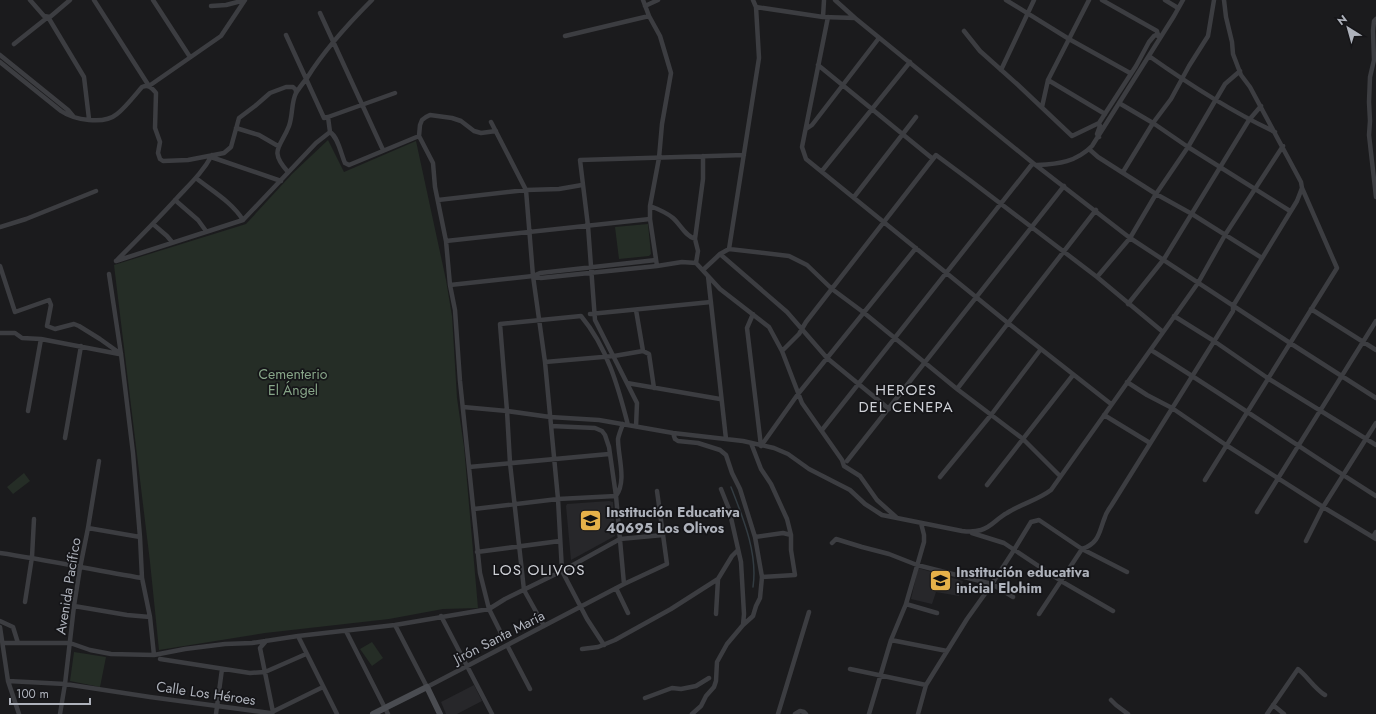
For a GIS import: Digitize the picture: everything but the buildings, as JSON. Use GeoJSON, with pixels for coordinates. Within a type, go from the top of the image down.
{"type":"FeatureCollection","features":[{"type":"Feature","properties":{"kind":"street"},"geometry":{"type":"LineString","coordinates":[[30,0],[44,16],[48,17],[84,77],[89,119]]}},
{"type":"Feature","properties":{"kind":"street"},"geometry":{"type":"LineString","coordinates":[[14,44],[70,0]]}},
{"type":"Feature","properties":{"kind":"street"},"geometry":{"type":"LineString","coordinates":[[94,0],[149,86],[153,88],[156,93],[155,128],[160,142],[158,153],[163,162],[188,160],[224,153],[231,147],[239,118],[270,93],[286,87],[293,87],[296,90],[296,93]]}},
{"type":"Feature","properties":{"kind":"street"},"geometry":{"type":"LineString","coordinates":[[153,0],[190,58]]}},
{"type":"Feature","properties":{"kind":"street"},"geometry":{"type":"LineString","coordinates":[[0,62],[61,111],[73,116],[98,121],[117,114],[142,87],[149,86],[221,36],[245,0]]}},
{"type":"Feature","properties":{"kind":"street"},"geometry":{"type":"LineString","coordinates":[[211,6],[226,5],[245,0]]}},
{"type":"Feature","properties":{"kind":"street"},"geometry":{"type":"LineString","coordinates":[[288,172],[282,165],[277,153],[278,146],[289,125],[291,109],[296,93],[319,58],[372,0]]}},
{"type":"Feature","properties":{"kind":"street"},"geometry":{"type":"LineString","coordinates":[[643,0],[649,16],[660,36],[671,73],[662,124],[659,158],[650,206],[650,219],[657,266]]}},
{"type":"Feature","properties":{"kind":"street"},"geometry":{"type":"LineString","coordinates":[[645,6],[658,0]]}},
{"type":"Feature","properties":{"kind":"street"},"geometry":{"type":"LineString","coordinates":[[729,249],[759,58],[756,7],[754,0]]}},
{"type":"Feature","properties":{"kind":"street"},"geometry":{"type":"LineString","coordinates":[[824,0],[825,17],[818,65],[802,147],[806,158],[946,273],[1111,404]]}},
{"type":"Feature","properties":{"kind":"street"},"geometry":{"type":"LineString","coordinates":[[835,0],[879,38],[1035,164],[1130,238],[1164,259],[1290,344],[1376,398]]}},
{"type":"Feature","properties":{"kind":"street"},"geometry":{"type":"LineString","coordinates":[[1006,0],[1069,39],[1130,73]]}},
{"type":"Feature","properties":{"kind":"street"},"geometry":{"type":"LineString","coordinates":[[1001,70],[1034,0]]}},
{"type":"Feature","properties":{"kind":"street"},"geometry":{"type":"LineString","coordinates":[[1042,107],[1048,80],[1089,0]]}},
{"type":"Feature","properties":{"kind":"street"},"geometry":{"type":"LineString","coordinates":[[1102,0],[1157,31],[1158,42]]}},
{"type":"Feature","properties":{"kind":"street"},"geometry":{"type":"LineString","coordinates":[[1165,0],[1178,8]]}},
{"type":"Feature","properties":{"kind":"street"},"geometry":{"type":"LineString","coordinates":[[822,430],[1001,204],[1035,164],[1055,164],[1078,158],[1089,149],[1099,137],[1183,0]]}},
{"type":"Feature","properties":{"kind":"street"},"geometry":{"type":"LineString","coordinates":[[1123,172],[1171,99],[1208,36],[1214,0]]}},
{"type":"Feature","properties":{"kind":"street"},"geometry":{"type":"LineString","coordinates":[[1204,480],[1337,268],[1302,188],[1302,182],[1261,106],[1240,71],[1233,54],[1224,0]]}},
{"type":"Feature","properties":{"kind":"street"},"geometry":{"type":"LineString","coordinates":[[756,7],[825,17],[855,18]]}},
{"type":"Feature","properties":{"kind":"street"},"geometry":{"type":"LineString","coordinates":[[320,13],[383,150]]}},
{"type":"Feature","properties":{"kind":"street"},"geometry":{"type":"LineString","coordinates":[[565,36],[649,16]]}},
{"type":"Feature","properties":{"kind":"street"},"geometry":{"type":"LineString","coordinates":[[1376,19],[1374,21],[1373,31],[1374,60],[1370,77],[1368,102],[1370,122],[1369,135],[1376,197]]}},
{"type":"Feature","properties":{"kind":"street"},"geometry":{"type":"LineString","coordinates":[[964,31],[980,51],[1072,136],[1099,123]]}},
{"type":"Feature","properties":{"kind":"street"},"geometry":{"type":"LineString","coordinates":[[1099,137],[1097,134],[1100,126],[1099,123],[1104,114],[1136,66],[1149,42],[1158,34]]}},
{"type":"Feature","properties":{"kind":"street"},"geometry":{"type":"LineString","coordinates":[[286,35],[324,118],[395,93]]}},
{"type":"Feature","properties":{"kind":"street"},"geometry":{"type":"LineString","coordinates":[[806,129],[812,125],[879,38]]}},
{"type":"Feature","properties":{"kind":"street"},"geometry":{"type":"LineString","coordinates":[[0,55],[68,110],[73,116]]}},
{"type":"Feature","properties":{"kind":"street"},"geometry":{"type":"LineString","coordinates":[[1149,56],[1215,101],[1249,120],[1275,132]]}},
{"type":"Feature","properties":{"kind":"street"},"geometry":{"type":"LineString","coordinates":[[822,171],[910,62]]}},
{"type":"Feature","properties":{"kind":"street"},"geometry":{"type":"LineString","coordinates":[[818,65],[933,159]]}},
{"type":"Feature","properties":{"kind":"street"},"geometry":{"type":"LineString","coordinates":[[1136,66],[1141,69]]}},
{"type":"Feature","properties":{"kind":"street"},"geometry":{"type":"LineString","coordinates":[[1097,277],[1130,238],[1156,194],[1188,147],[1225,84],[1240,71]]}},
{"type":"Feature","properties":{"kind":"street"},"geometry":{"type":"LineString","coordinates":[[1048,80],[1104,114]]}},
{"type":"Feature","properties":{"kind":"street"},"geometry":{"type":"LineString","coordinates":[[1119,103],[1154,123],[1220,168],[1290,211]]}},
{"type":"Feature","properties":{"kind":"street"},"geometry":{"type":"LineString","coordinates":[[1128,304],[1164,259],[1249,120],[1261,106]]}},
{"type":"Feature","properties":{"kind":"street"},"geometry":{"type":"LineString","coordinates":[[496,131],[481,133],[474,131],[461,121],[452,118],[430,115],[422,120],[420,125],[420,136],[433,163],[435,187],[446,241],[450,285],[455,310],[477,552],[489,609],[501,633]]}},
{"type":"Feature","properties":{"kind":"street"},"geometry":{"type":"LineString","coordinates":[[328,117],[330,132],[336,140],[346,165],[420,136]]}},
{"type":"Feature","properties":{"kind":"street"},"geometry":{"type":"LineString","coordinates":[[854,198],[916,118]]}},
{"type":"Feature","properties":{"kind":"street"},"geometry":{"type":"LineString","coordinates":[[491,122],[526,190],[533,276],[545,362],[558,499],[562,571],[587,619],[604,645]]}},
{"type":"Feature","properties":{"kind":"street"},"geometry":{"type":"LineString","coordinates":[[236,128],[258,135],[278,146]]}},
{"type":"Feature","properties":{"kind":"street"},"geometry":{"type":"LineString","coordinates":[[212,156],[196,178],[116,261],[243,220],[316,143],[330,132]]}},
{"type":"Feature","properties":{"kind":"street"},"geometry":{"type":"LineString","coordinates":[[970,532],[992,525],[1005,513],[1044,495],[1051,490],[1198,283],[1225,235],[1282,146]]}},
{"type":"Feature","properties":{"kind":"street"},"geometry":{"type":"LineString","coordinates":[[1089,149],[1098,157],[1156,194],[1192,214],[1262,258]]}},
{"type":"Feature","properties":{"kind":"street"},"geometry":{"type":"LineString","coordinates":[[635,426],[637,402],[592,313],[588,226],[580,160],[744,155]]}},
{"type":"Feature","properties":{"kind":"street"},"geometry":{"type":"LineString","coordinates":[[782,350],[799,334],[802,328],[936,155],[1097,277],[1163,332]]}},
{"type":"Feature","properties":{"kind":"street"},"geometry":{"type":"LineString","coordinates":[[212,156],[281,181]]}},
{"type":"Feature","properties":{"kind":"street"},"geometry":{"type":"LineString","coordinates":[[696,263],[698,251],[695,239],[703,179],[703,156]]}},
{"type":"Feature","properties":{"kind":"street"},"geometry":{"type":"LineString","coordinates":[[196,178],[226,201],[243,220]]}},
{"type":"Feature","properties":{"kind":"street"},"geometry":{"type":"LineString","coordinates":[[438,200],[526,190],[559,189],[582,185]]}},
{"type":"Feature","properties":{"kind":"street"},"geometry":{"type":"LineString","coordinates":[[847,462],[1064,186]]}},
{"type":"Feature","properties":{"kind":"street"},"geometry":{"type":"LineString","coordinates":[[1039,614],[1082,549],[1088,547],[1100,534],[1104,518],[1111,506],[1233,311],[1233,306],[1290,211],[1302,188]]}},
{"type":"Feature","properties":{"kind":"street"},"geometry":{"type":"LineString","coordinates":[[0,227],[26,219],[96,191]]}},
{"type":"Feature","properties":{"kind":"street"},"geometry":{"type":"LineString","coordinates":[[175,200],[198,220],[206,231]]}},
{"type":"Feature","properties":{"kind":"street"},"geometry":{"type":"LineString","coordinates":[[650,206],[673,218],[689,237],[695,239]]}},
{"type":"Feature","properties":{"kind":"street"},"geometry":{"type":"LineString","coordinates":[[957,389],[1096,210]]}},
{"type":"Feature","properties":{"kind":"street"},"geometry":{"type":"LineString","coordinates":[[446,241],[650,219]]}},
{"type":"Feature","properties":{"kind":"street"},"geometry":{"type":"LineString","coordinates":[[153,224],[172,242]]}},
{"type":"Feature","properties":{"kind":"street"},"geometry":{"type":"LineString","coordinates":[[761,446],[798,394],[916,248]]}},
{"type":"Feature","properties":{"kind":"street"},"geometry":{"type":"LineString","coordinates":[[703,270],[720,254],[729,249],[789,256],[807,265],[832,289],[863,312],[925,364],[1023,439],[1060,476]]}},
{"type":"Feature","properties":{"kind":"street"},"geometry":{"type":"LineString","coordinates":[[720,254],[787,312],[827,358],[889,409]]}},
{"type":"Feature","properties":{"kind":"street"},"geometry":{"type":"LineString","coordinates":[[450,285],[533,276],[540,273],[591,266],[656,260]]}},
{"type":"Feature","properties":{"kind":"street"},"geometry":{"type":"LineString","coordinates":[[533,276],[541,278],[682,262],[696,263],[720,289],[769,327],[782,350],[802,403],[822,430],[842,460],[844,466],[860,476],[877,500],[897,519]]}},
{"type":"Feature","properties":{"kind":"street"},"geometry":{"type":"LineString","coordinates":[[0,266],[15,312],[49,300],[51,305],[46,326],[55,329],[74,324],[86,330],[121,354]]}},
{"type":"Feature","properties":{"kind":"street"},"geometry":{"type":"LineString","coordinates":[[109,274],[121,354],[133,453],[142,578],[150,618],[154,655]]}},
{"type":"Feature","properties":{"kind":"street"},"geometry":{"type":"LineString","coordinates":[[708,276],[720,399],[726,439]]}},
{"type":"Feature","properties":{"kind":"street"},"geometry":{"type":"LineString","coordinates":[[592,313],[711,302]]}},
{"type":"Feature","properties":{"kind":"street"},"geometry":{"type":"LineString","coordinates":[[1311,309],[1376,350]]}},
{"type":"Feature","properties":{"kind":"street"},"geometry":{"type":"LineString","coordinates":[[636,310],[643,351]]}},
{"type":"Feature","properties":{"kind":"street"},"geometry":{"type":"LineString","coordinates":[[753,314],[747,328],[761,446]]}},
{"type":"Feature","properties":{"kind":"street"},"geometry":{"type":"LineString","coordinates":[[474,509],[515,505],[558,499],[616,496],[620,491],[621,479],[618,439],[625,424],[619,390],[607,356],[593,332],[581,316],[500,324],[510,464],[515,505],[524,590],[544,626]]}},
{"type":"Feature","properties":{"kind":"street"},"geometry":{"type":"LineString","coordinates":[[1174,316],[1376,445]]}},
{"type":"Feature","properties":{"kind":"street"},"geometry":{"type":"LineString","coordinates":[[1257,512],[1376,321]]}},
{"type":"Feature","properties":{"kind":"street"},"geometry":{"type":"LineString","coordinates":[[0,336],[0,333],[16,333],[22,338],[41,339],[121,354]]}},
{"type":"Feature","properties":{"kind":"street"},"geometry":{"type":"LineString","coordinates":[[28,410],[41,339]]}},
{"type":"Feature","properties":{"kind":"street"},"geometry":{"type":"LineString","coordinates":[[65,438],[81,346]]}},
{"type":"Feature","properties":{"kind":"street"},"geometry":{"type":"LineString","coordinates":[[940,477],[991,416],[1041,349]]}},
{"type":"Feature","properties":{"kind":"street"},"geometry":{"type":"LineString","coordinates":[[1151,350],[1376,496]]}},
{"type":"Feature","properties":{"kind":"street"},"geometry":{"type":"LineString","coordinates":[[545,362],[614,356],[643,351],[650,354],[654,388]]}},
{"type":"Feature","properties":{"kind":"street"},"geometry":{"type":"LineString","coordinates":[[987,485],[1074,375]]}},
{"type":"Feature","properties":{"kind":"street"},"geometry":{"type":"LineString","coordinates":[[1127,382],[1146,395],[1172,408],[1226,445],[1374,538],[1376,532]]}},
{"type":"Feature","properties":{"kind":"street"},"geometry":{"type":"LineString","coordinates":[[627,383],[720,399]]}},
{"type":"Feature","properties":{"kind":"street"},"geometry":{"type":"LineString","coordinates":[[463,407],[550,417],[599,420],[673,434],[726,439],[774,448],[788,454],[809,469],[850,490],[865,504],[882,515],[970,532],[1004,543],[1061,581],[1113,611]]}},
{"type":"Feature","properties":{"kind":"street"},"geometry":{"type":"LineString","coordinates":[[1104,415],[1150,443]]}},
{"type":"Feature","properties":{"kind":"street"},"geometry":{"type":"LineString","coordinates":[[1306,541],[1323,507],[1376,423]]}},
{"type":"Feature","properties":{"kind":"street"},"geometry":{"type":"LineString","coordinates":[[551,426],[595,428],[602,431],[606,438],[616,496],[624,584]]}},
{"type":"Feature","properties":{"kind":"street"},"geometry":{"type":"LineString","coordinates":[[673,434],[678,440],[698,443],[720,450],[726,455],[732,473],[740,489],[754,537],[762,577],[760,598],[752,616],[727,644],[717,662],[716,681],[714,687],[706,696],[702,706],[692,714]]}},
{"type":"Feature","properties":{"kind":"street"},"geometry":{"type":"LineString","coordinates":[[751,443],[761,469],[771,484],[787,519],[791,535],[791,550],[795,575],[762,577]]}},
{"type":"Feature","properties":{"kind":"street"},"geometry":{"type":"LineString","coordinates":[[469,468],[609,454]]}},
{"type":"Feature","properties":{"kind":"street","name":"Avenida Pacífico"},"geometry":{"type":"LineString","coordinates":[[60,714],[74,606],[99,461]]}},
{"type":"Feature","properties":{"kind":"street"},"geometry":{"type":"LineString","coordinates":[[721,488],[742,562],[743,625]]}},
{"type":"Feature","properties":{"kind":"street"},"geometry":{"type":"LineString","coordinates":[[3,643],[70,643],[90,650],[111,654],[154,655],[185,649],[266,641],[395,625],[489,609],[620,539],[663,535],[657,491]]}},
{"type":"Feature","properties":{"kind":"street"},"geometry":{"type":"LineString","coordinates":[[25,602],[32,558],[34,519]]}},
{"type":"Feature","properties":{"kind":"street"},"geometry":{"type":"LineString","coordinates":[[918,714],[926,685],[967,619],[992,584],[1031,522],[1039,520],[1082,549],[1127,572]]}},
{"type":"Feature","properties":{"kind":"street"},"geometry":{"type":"LineString","coordinates":[[869,714],[891,640],[906,604],[924,542],[921,522]]}},
{"type":"Feature","properties":{"kind":"street"},"geometry":{"type":"LineString","coordinates":[[88,528],[140,537]]}},
{"type":"Feature","properties":{"kind":"street"},"geometry":{"type":"LineString","coordinates":[[754,537],[783,533],[791,535]]}},
{"type":"Feature","properties":{"kind":"street","name":"Jirón Santa María"},"geometry":{"type":"LineString","coordinates":[[427,687],[616,588],[667,564],[663,535]]}},
{"type":"Feature","properties":{"kind":"street"},"geometry":{"type":"LineString","coordinates":[[832,542],[836,539],[889,554],[917,565],[992,584],[1013,597]]}},
{"type":"Feature","properties":{"kind":"street"},"geometry":{"type":"LineString","coordinates":[[477,552],[560,541]]}},
{"type":"Feature","properties":{"kind":"street"},"geometry":{"type":"LineString","coordinates":[[582,648],[604,645],[671,609],[718,579],[732,556],[738,550]]}},
{"type":"Feature","properties":{"kind":"street"},"geometry":{"type":"LineString","coordinates":[[0,553],[142,578]]}},
{"type":"Feature","properties":{"kind":"street"},"geometry":{"type":"LineString","coordinates":[[716,614],[718,579]]}},
{"type":"Feature","properties":{"kind":"street"},"geometry":{"type":"LineString","coordinates":[[616,588],[628,613]]}},
{"type":"Feature","properties":{"kind":"street"},"geometry":{"type":"LineString","coordinates":[[906,604],[937,613]]}},
{"type":"Feature","properties":{"kind":"street"},"geometry":{"type":"LineString","coordinates":[[74,606],[150,618]]}},
{"type":"Feature","properties":{"kind":"street"},"geometry":{"type":"LineString","coordinates":[[778,714],[809,612]]}},
{"type":"Feature","properties":{"kind":"street"},"geometry":{"type":"LineString","coordinates":[[441,616],[492,714]]}},
{"type":"Feature","properties":{"kind":"street"},"geometry":{"type":"LineString","coordinates":[[0,621],[13,627],[18,643]]}},
{"type":"Feature","properties":{"kind":"street"},"geometry":{"type":"LineString","coordinates":[[395,625],[440,714]]}},
{"type":"Feature","properties":{"kind":"street"},"geometry":{"type":"LineString","coordinates":[[0,627],[8,681],[19,714]]}},
{"type":"Feature","properties":{"kind":"street"},"geometry":{"type":"LineString","coordinates":[[346,631],[386,711]]}},
{"type":"Feature","properties":{"kind":"street"},"geometry":{"type":"LineString","coordinates":[[298,636],[337,714]]}},
{"type":"Feature","properties":{"kind":"street"},"geometry":{"type":"LineString","coordinates":[[891,640],[947,651]]}},
{"type":"Feature","properties":{"kind":"street"},"geometry":{"type":"LineString","coordinates":[[266,641],[260,648],[273,712]]}},
{"type":"Feature","properties":{"kind":"street"},"geometry":{"type":"LineString","coordinates":[[507,645],[530,689]]}},
{"type":"Feature","properties":{"kind":"street"},"geometry":{"type":"LineString","coordinates":[[160,659],[250,673],[265,672],[306,654]]}},
{"type":"Feature","properties":{"kind":"street"},"geometry":{"type":"LineString","coordinates":[[216,714],[222,669]]}},
{"type":"Feature","properties":{"kind":"street"},"geometry":{"type":"LineString","coordinates":[[850,669],[926,685]]}},
{"type":"Feature","properties":{"kind":"street"},"geometry":{"type":"LineString","coordinates":[[1267,714],[1298,669],[1307,677],[1316,690],[1325,695]]}},
{"type":"Feature","properties":{"kind":"street"},"geometry":{"type":"LineString","coordinates":[[645,698],[672,688],[681,689],[696,686],[709,678]]}},
{"type":"Feature","properties":{"kind":"street","name":"Calle Los Héroes"},"geometry":{"type":"LineString","coordinates":[[8,681],[65,684],[270,713],[323,687]]}},
{"type":"Feature","properties":{"kind":"street"},"geometry":{"type":"LineString","coordinates":[[373,714],[386,711],[427,687]]}},
{"type":"Feature","properties":{"kind":"street"},"geometry":{"type":"LineString","coordinates":[[1111,700],[1128,714]]}},
{"type":"Feature","properties":{"kind":"street"},"geometry":{"type":"LineString","coordinates":[[1272,705],[1284,714]]}},
{"type":"Feature","properties":{"kind":"street"},"geometry":{"type":"LineString","coordinates":[[795,714],[800,711],[806,714]]}},
{"type":"Feature","properties":{"kind":"shaded area","name":"Institución Educativa 40695 Los Olivos"},"geometry":{"type":"Polygon","coordinates":[[[613,502],[615,536],[571,560],[567,504],[613,502]]]}},
{"type":"Feature","properties":{"kind":"shaded area"},"geometry":{"type":"Polygon","coordinates":[[[918,568],[963,581],[959,596],[936,592],[932,604],[911,599],[918,568]]]}},
{"type":"Feature","properties":{"kind":"shaded area"},"geometry":{"type":"Polygon","coordinates":[[[474,685],[482,701],[457,714],[446,714],[441,702],[474,685]]]}},
{"type":"Feature","properties":{"kind":"green space","name":"Cementerio El Ángel"},"geometry":{"type":"Polygon","coordinates":[[[328,140],[344,172],[416,141],[446,280],[452,316],[457,398],[464,447],[478,608],[443,609],[389,619],[265,633],[159,650],[150,562],[114,265],[246,224],[292,174],[328,140]]]}},
{"type":"Feature","properties":{"kind":"green space"},"geometry":{"type":"Polygon","coordinates":[[[648,224],[651,254],[649,256],[619,259],[615,227],[648,224]]]}},
{"type":"Feature","properties":{"kind":"green space"},"geometry":{"type":"Polygon","coordinates":[[[24,473],[30,481],[13,494],[7,487],[24,473]]]}},
{"type":"Feature","properties":{"kind":"green space"},"geometry":{"type":"Polygon","coordinates":[[[372,642],[383,658],[372,666],[360,649],[372,642]]]}},
{"type":"Feature","properties":{"kind":"green space"},"geometry":{"type":"Polygon","coordinates":[[[74,652],[106,657],[100,687],[70,681],[74,652]]]}},
{"type":"Feature","properties":{"kind":"waterway"},"geometry":{"type":"LineString","coordinates":[[731,487],[745,523],[751,549],[754,574],[753,587]]}},
{"type":"Feature","properties":{"kind":"place","name":"Institución Educativa 40695 Los Olivos"},"geometry":{"type":"Point","coordinates":[590,520]}},
{"type":"Feature","properties":{"kind":"place","name":"Institución educativa inicial Elohim"},"geometry":{"type":"Point","coordinates":[940,580]}},
{"type":"Feature","properties":{"kind":"district","name":"HEROES DEL CENEPA"},"geometry":{"type":"Point","coordinates":[906,398]}},
{"type":"Feature","properties":{"kind":"district","name":"LOS OLIVOS"},"geometry":{"type":"Point","coordinates":[539,570]}}]}
